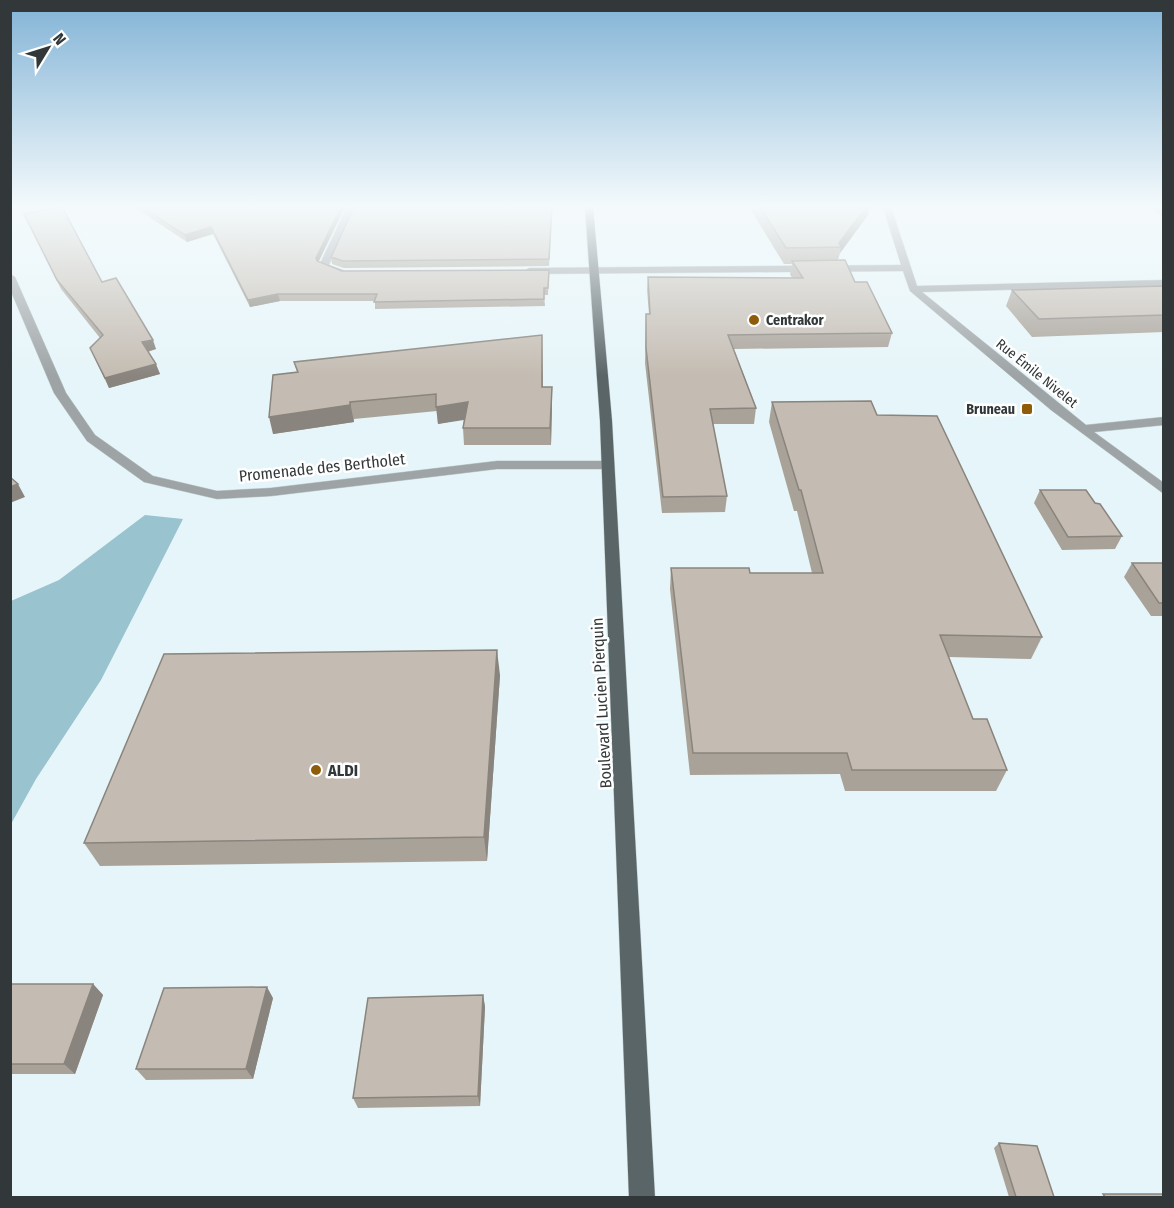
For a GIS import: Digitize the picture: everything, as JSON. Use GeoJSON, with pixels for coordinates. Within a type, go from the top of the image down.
{"type":"FeatureCollection","features":[{"type":"Feature","properties":{"kind":"main road","name":"Boulevard Lucien Pierquin"},"geometry":{"type":"LineString","coordinates":[[593,263],[607,465],[642,1197]]}},
{"type":"Feature","properties":{"kind":"street"},"geometry":{"type":"LineString","coordinates":[[325,263],[324,266],[343,273],[355,273]]}},
{"type":"Feature","properties":{"kind":"street","name":"Rue Émile Nivelet"},"geometry":{"type":"LineString","coordinates":[[903,263],[913,290],[1084,429],[1164,490]]}},
{"type":"Feature","properties":{"kind":"street"},"geometry":{"type":"LineString","coordinates":[[519,271],[904,268]]}},
{"type":"Feature","properties":{"kind":"street","name":"Promenade des Bertholet"},"geometry":{"type":"LineString","coordinates":[[10,277],[60,393],[91,438],[149,479],[217,495],[271,492],[497,465],[607,465]]}},
{"type":"Feature","properties":{"kind":"street"},"geometry":{"type":"LineString","coordinates":[[913,290],[1164,283]]}},
{"type":"Feature","properties":{"kind":"street"},"geometry":{"type":"LineString","coordinates":[[1084,429],[1164,421]]}},
{"type":"Feature","properties":{"kind":"shaded area"},"geometry":{"type":"Polygon","coordinates":[[[145,515],[183,519],[101,680],[36,779],[11,824],[11,601],[59,580],[145,515]]]}},
{"type":"Feature","properties":{"kind":"building"},"geometry":{"type":"Polygon","coordinates":[[[49,263],[92,263],[102,282],[116,278],[153,340],[142,342],[156,364],[105,378],[90,348],[103,335],[57,280],[49,263]]]}},
{"type":"Feature","properties":{"kind":"building"},"geometry":{"type":"Polygon","coordinates":[[[229,263],[323,263],[342,271],[549,270],[548,288],[544,288],[544,299],[374,302],[377,294],[278,294],[248,300],[229,263]]]}},
{"type":"Feature","properties":{"kind":"building"},"geometry":{"type":"Polygon","coordinates":[[[794,263],[847,263],[855,282],[867,282],[892,333],[728,335],[756,408],[710,409],[727,496],[663,497],[646,348],[646,314],[650,314],[648,277],[803,278],[794,263]]]}},
{"type":"Feature","properties":{"kind":"building"},"geometry":{"type":"Polygon","coordinates":[[[1164,286],[1164,315],[1039,319],[1012,290],[1164,286]]]}},
{"type":"Feature","properties":{"kind":"building"},"geometry":{"type":"Polygon","coordinates":[[[542,335],[542,387],[552,387],[550,428],[463,428],[468,402],[436,407],[436,394],[350,402],[350,405],[269,417],[273,375],[298,372],[294,362],[542,335]]]}},
{"type":"Feature","properties":{"kind":"building"},"geometry":{"type":"Polygon","coordinates":[[[871,401],[877,415],[937,416],[1042,637],[940,635],[973,719],[987,719],[1007,770],[852,770],[847,753],[693,753],[671,568],[749,568],[750,573],[823,573],[801,490],[799,490],[772,402],[871,401]]]}},
{"type":"Feature","properties":{"kind":"building"},"geometry":{"type":"Polygon","coordinates":[[[10,477],[18,484],[10,487],[10,477]]]}},
{"type":"Feature","properties":{"kind":"building"},"geometry":{"type":"Polygon","coordinates":[[[1040,490],[1086,490],[1095,503],[1100,504],[1122,536],[1068,537],[1040,490]]]}},
{"type":"Feature","properties":{"kind":"building"},"geometry":{"type":"Polygon","coordinates":[[[1132,563],[1164,563],[1164,603],[1159,603],[1132,563]]]}},
{"type":"Feature","properties":{"kind":"building","name":"ALDI"},"geometry":{"type":"Polygon","coordinates":[[[497,650],[484,837],[84,843],[164,654],[497,650]]]}},
{"type":"Feature","properties":{"kind":"building"},"geometry":{"type":"Polygon","coordinates":[[[10,984],[93,984],[64,1064],[10,1064],[10,984]]]}},
{"type":"Feature","properties":{"kind":"building"},"geometry":{"type":"Polygon","coordinates":[[[267,987],[246,1069],[136,1069],[164,988],[267,987]]]}},
{"type":"Feature","properties":{"kind":"building"},"geometry":{"type":"Polygon","coordinates":[[[483,995],[478,1096],[353,1098],[368,998],[483,995]]]}},
{"type":"Feature","properties":{"kind":"building"},"geometry":{"type":"Polygon","coordinates":[[[999,1143],[1037,1146],[1054,1197],[1016,1197],[999,1143]]]}},
{"type":"Feature","properties":{"kind":"building"},"geometry":{"type":"Polygon","coordinates":[[[1103,1194],[1164,1194],[1164,1197],[1105,1197],[1103,1194]]]}},
{"type":"Feature","properties":{"kind":"place","name":"Centrakor"},"geometry":{"type":"Point","coordinates":[754,320]}},
{"type":"Feature","properties":{"kind":"place","name":"Bruneau"},"geometry":{"type":"Point","coordinates":[1027,409]}},
{"type":"Feature","properties":{"kind":"place","name":"ALDI"},"geometry":{"type":"Point","coordinates":[316,770]}}]}
